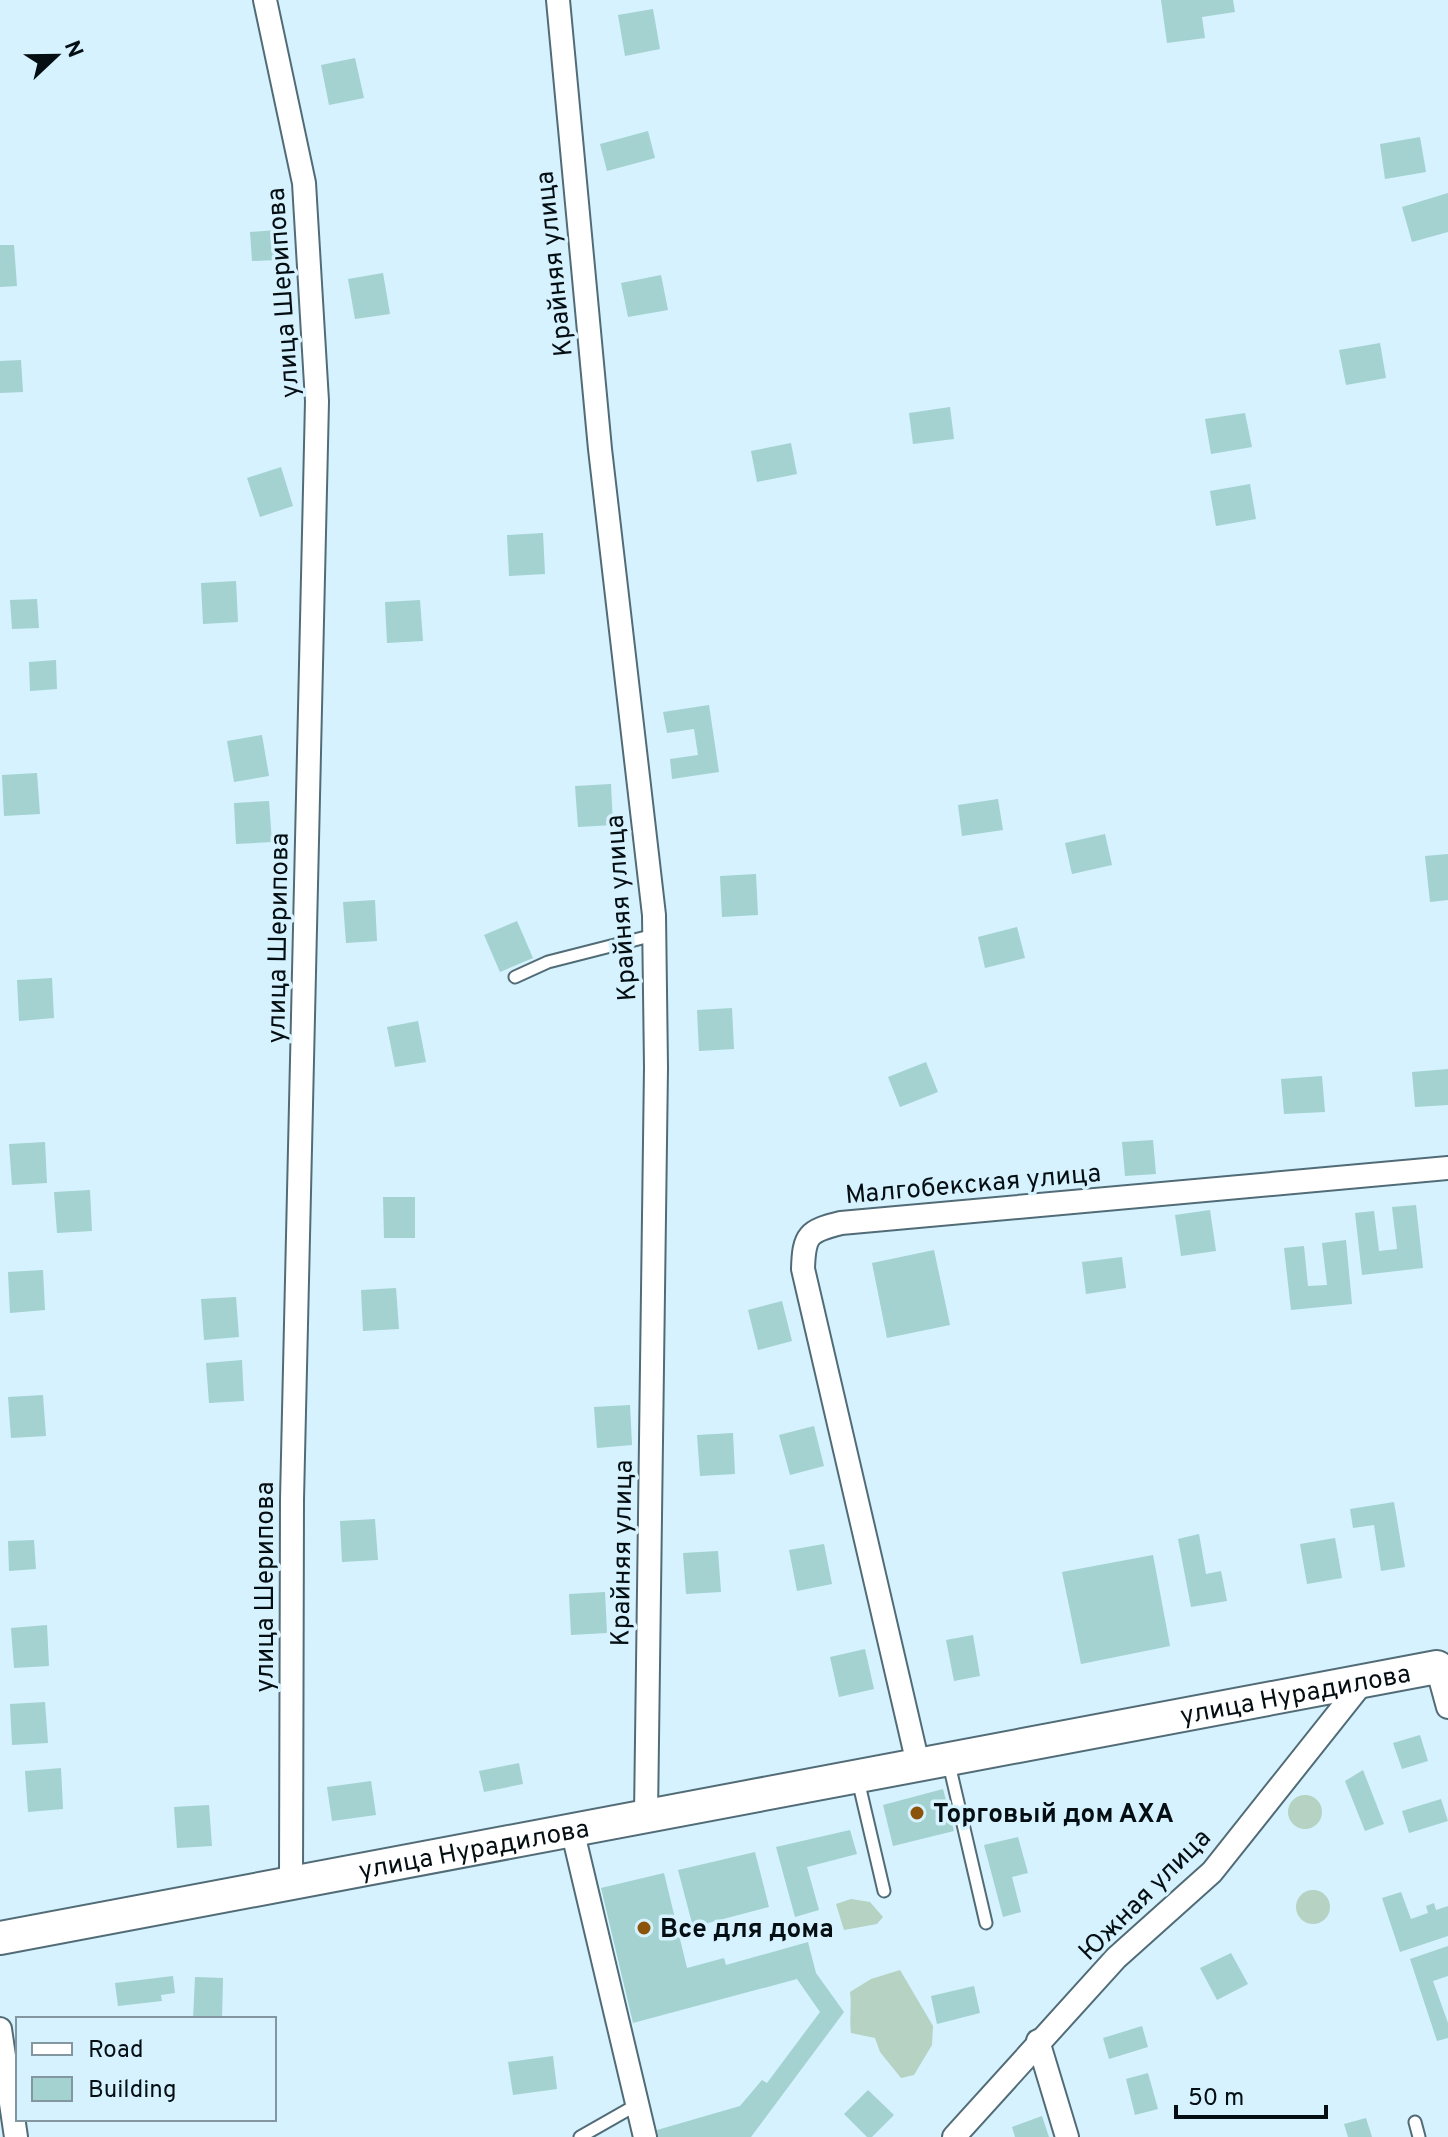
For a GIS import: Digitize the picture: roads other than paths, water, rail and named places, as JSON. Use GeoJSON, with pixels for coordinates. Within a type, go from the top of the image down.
{"type":"FeatureCollection","features":[{"type":"Feature","properties":{"kind":"street","name":"улица Шерипова"},"geometry":{"type":"LineString","coordinates":[[265,0],[304,183],[317,401],[292,1484],[291,1882]]}},
{"type":"Feature","properties":{"kind":"street","name":"Крайняя улица"},"geometry":{"type":"LineString","coordinates":[[558,0],[598,434],[654,935],[656,1067],[646,1815]]}},
{"type":"Feature","properties":{"kind":"street","name":"Малгобекская улица"},"geometry":{"type":"LineString","coordinates":[[943,1760],[803,1269],[804,1244],[815,1230],[873,1220],[1448,1168]]}},
{"type":"Feature","properties":{"kind":"street","name":"улица Нурадилова"},"geometry":{"type":"LineString","coordinates":[[0,1938],[1442,1666]]}},
{"type":"Feature","properties":{"kind":"street","name":"улица Нурадилова"},"geometry":{"type":"LineString","coordinates":[[943,1760],[1442,1666]]}},
{"type":"Feature","properties":{"kind":"street"},"geometry":{"type":"LineString","coordinates":[[1442,1666],[1448,1707]]}},
{"type":"Feature","properties":{"kind":"street","name":"Южная улица"},"geometry":{"type":"LineString","coordinates":[[954,2137],[1116,1958],[1212,1872],[1363,1682]]}},
{"type":"Feature","properties":{"kind":"street"},"geometry":{"type":"LineString","coordinates":[[572,1829],[645,2137]]}},
{"type":"Feature","properties":{"kind":"street"},"geometry":{"type":"LineString","coordinates":[[0,2029],[16,2137]]}},
{"type":"Feature","properties":{"kind":"street"},"geometry":{"type":"LineString","coordinates":[[1038,2041],[1067,2137]]}},
{"type":"Feature","properties":{"kind":"lane"},"geometry":{"type":"LineString","coordinates":[[515,977],[548,962],[654,935]]}},
{"type":"Feature","properties":{"kind":"lane"},"geometry":{"type":"LineString","coordinates":[[943,1760],[986,1923]]}},
{"type":"Feature","properties":{"kind":"lane"},"geometry":{"type":"LineString","coordinates":[[857,1776],[884,1891]]}},
{"type":"Feature","properties":{"kind":"lane"},"geometry":{"type":"LineString","coordinates":[[580,2137],[638,2104]]}},
{"type":"Feature","properties":{"kind":"lane"},"geometry":{"type":"LineString","coordinates":[[1415,2122],[1419,2137]]}},
{"type":"Feature","properties":{"kind":"place","name":"Торговый дом АХА"},"geometry":{"type":"Point","coordinates":[917,1813]}},
{"type":"Feature","properties":{"kind":"place","name":"Все для дома"},"geometry":{"type":"Point","coordinates":[644,1928]}}]}
